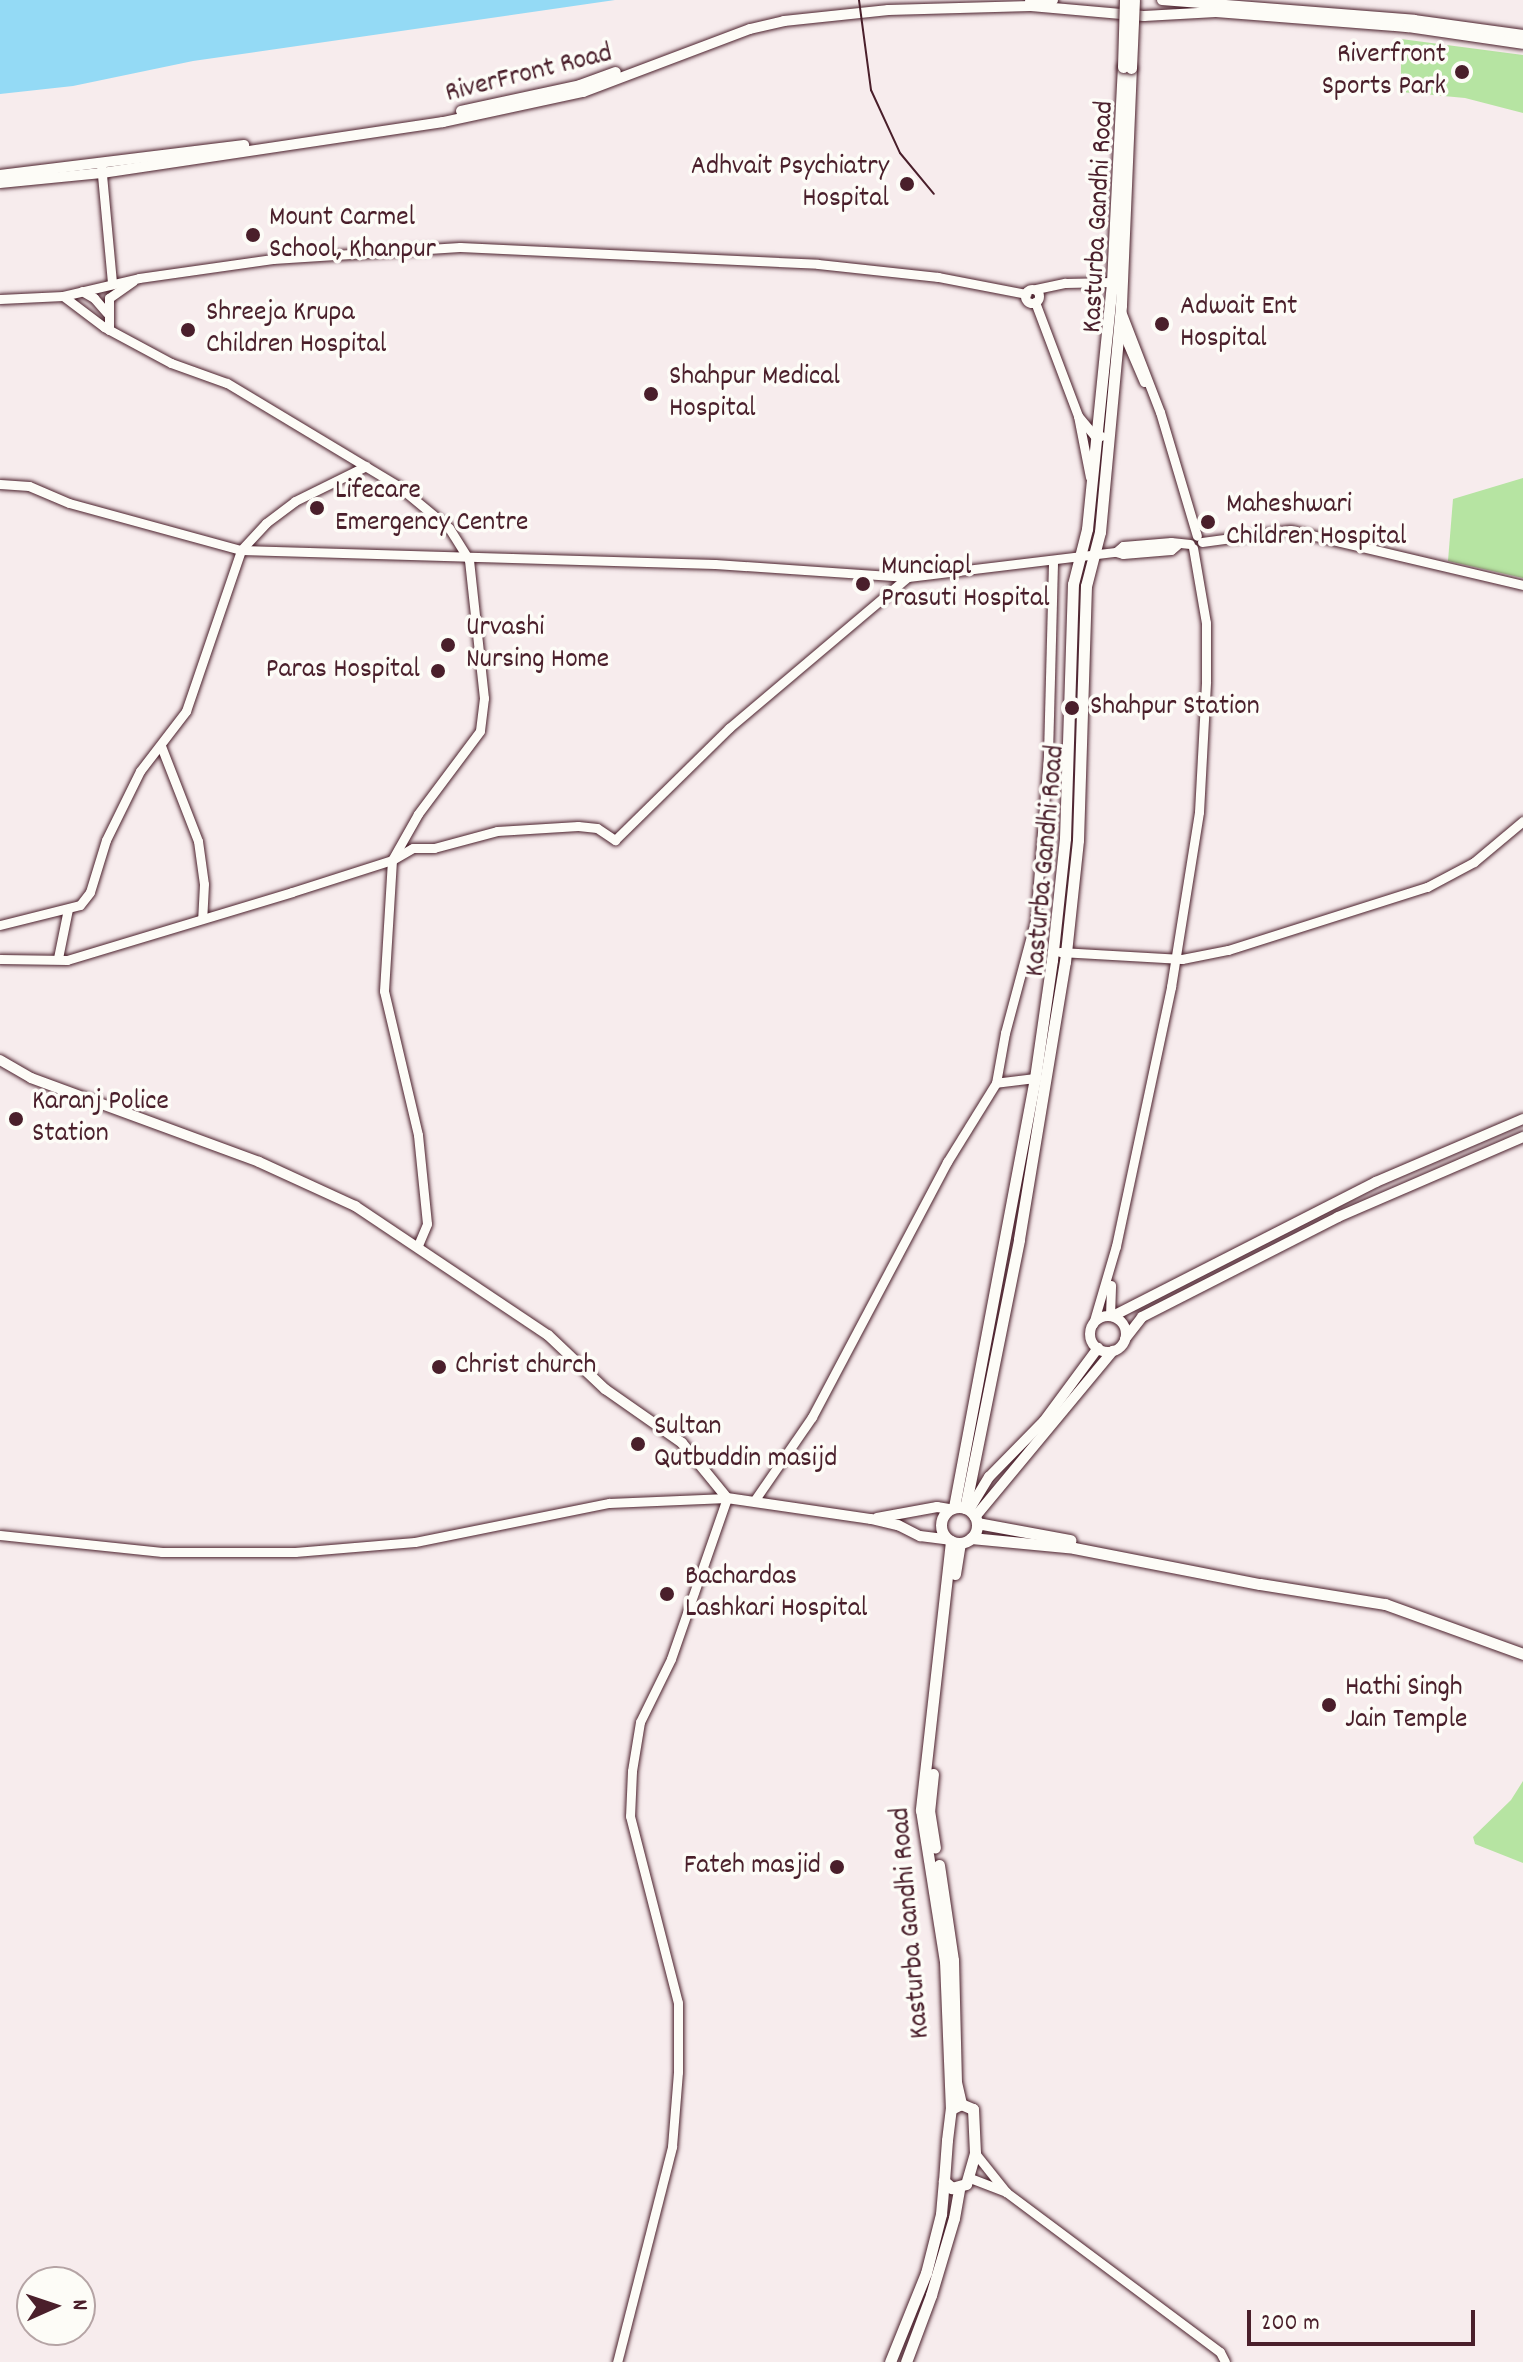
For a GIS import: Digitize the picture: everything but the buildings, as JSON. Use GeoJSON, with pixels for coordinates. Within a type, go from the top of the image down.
{"type":"FeatureCollection","features":[{"type":"Feature","properties":{"kind":"main road","name":"RiverFront Road"},"geometry":{"type":"LineString","coordinates":[[0,175],[101,169],[443,115],[580,85],[748,25],[784,17],[889,4],[1053,0]]}},
{"type":"Feature","properties":{"kind":"main road"},"geometry":{"type":"LineString","coordinates":[[1125,0],[1127,68]]}},
{"type":"Feature","properties":{"kind":"main road"},"geometry":{"type":"LineString","coordinates":[[1127,68],[1134,0]]}},
{"type":"Feature","properties":{"kind":"main road"},"geometry":{"type":"LineString","coordinates":[[1162,0],[1414,20],[1523,35]]}},
{"type":"Feature","properties":{"kind":"main road","name":"RiverFront Road"},"geometry":{"type":"LineString","coordinates":[[0,183],[443,122],[583,92],[750,29],[784,21],[888,10],[1031,6],[1111,15],[1216,12],[1408,27],[1523,44]]}},
{"type":"Feature","properties":{"kind":"main road","name":"Kasturba Gandhi Road"},"geometry":{"type":"LineString","coordinates":[[965,1512],[1045,1095],[1060,952],[1073,584],[1087,529],[1094,435],[1112,282],[1127,68]]}},
{"type":"Feature","properties":{"kind":"main road","name":"Kasturba Gandhi Road"},"geometry":{"type":"LineString","coordinates":[[965,1512],[1035,1078],[1078,840],[1086,586],[1100,532],[1121,311],[1127,68]]}},
{"type":"Feature","properties":{"kind":"main road"},"geometry":{"type":"LineString","coordinates":[[0,1060],[31,1078],[259,1162],[355,1206],[418,1245],[548,1335],[605,1389],[682,1443],[727,1498],[871,1519],[898,1525],[920,1536],[1074,1548],[1385,1604],[1523,1654]]}},
{"type":"Feature","properties":{"kind":"main road"},"geometry":{"type":"LineString","coordinates":[[1113,1351],[1098,1348],[1090,1335],[1093,1324],[1376,1182],[1523,1119]]}},
{"type":"Feature","properties":{"kind":"main road"},"geometry":{"type":"LineString","coordinates":[[957,1540],[941,1523],[965,1512],[1142,1317],[1338,1217],[1523,1137]]}},
{"type":"Feature","properties":{"kind":"main road"},"geometry":{"type":"LineString","coordinates":[[1112,1316],[1125,1328],[1125,1339]]}},
{"type":"Feature","properties":{"kind":"main road"},"geometry":{"type":"LineString","coordinates":[[957,1540],[965,1512],[989,1477],[1044,1421],[1098,1348]]}},
{"type":"Feature","properties":{"kind":"main road"},"geometry":{"type":"LineString","coordinates":[[871,1519],[937,1507],[965,1512],[1261,1577],[1386,1597],[1523,1647]]}},
{"type":"Feature","properties":{"kind":"main road","name":"Kasturba Gandhi Road"},"geometry":{"type":"LineString","coordinates":[[956,2107],[949,1924],[929,1810],[957,1540]]}},
{"type":"Feature","properties":{"kind":"main road"},"geometry":{"type":"LineString","coordinates":[[890,2362],[926,2273],[937,2233],[956,2107],[973,2109],[975,2153],[970,2178],[959,2189],[954,2218],[931,2295],[906,2362]]}},
{"type":"Feature","properties":{"kind":"main road"},"geometry":{"type":"LineString","coordinates":[[944,2181],[950,2187],[959,2189]]}},
{"type":"Feature","properties":{"kind":"street"},"geometry":{"type":"LineString","coordinates":[[101,169],[112,283]]}},
{"type":"Feature","properties":{"kind":"street"},"geometry":{"type":"LineString","coordinates":[[0,299],[63,296],[139,278],[310,256],[460,247],[818,264],[938,277],[1031,292],[1065,283],[1112,282]]}},
{"type":"Feature","properties":{"kind":"street"},"geometry":{"type":"LineString","coordinates":[[109,330],[111,296],[139,278]]}},
{"type":"Feature","properties":{"kind":"street"},"geometry":{"type":"LineString","coordinates":[[82,291],[101,304],[108,316]]}},
{"type":"Feature","properties":{"kind":"street"},"geometry":{"type":"LineString","coordinates":[[1031,292],[1039,298],[1035,302],[1078,416],[1090,477]]}},
{"type":"Feature","properties":{"kind":"street"},"geometry":{"type":"LineString","coordinates":[[63,296],[109,330],[171,363],[227,383],[366,466],[433,512],[449,528],[469,560],[484,698],[480,731],[418,814],[392,860],[384,991],[418,1135],[427,1224],[418,1245]]}},
{"type":"Feature","properties":{"kind":"street"},"geometry":{"type":"LineString","coordinates":[[1112,1316],[1108,1295],[1179,959],[1199,812],[1206,695],[1206,623],[1196,543],[1160,412],[1121,311]]}},
{"type":"Feature","properties":{"kind":"street"},"geometry":{"type":"LineString","coordinates":[[1119,324],[1157,413],[1196,543]]}},
{"type":"Feature","properties":{"kind":"street"},"geometry":{"type":"LineString","coordinates":[[1078,416],[1094,435],[1107,437]]}},
{"type":"Feature","properties":{"kind":"street"},"geometry":{"type":"LineString","coordinates":[[0,925],[80,905],[90,892],[112,827],[140,771],[188,706],[241,550],[295,501],[366,466]]}},
{"type":"Feature","properties":{"kind":"street"},"geometry":{"type":"LineString","coordinates":[[0,484],[29,486],[69,503],[241,550],[469,560],[640,561],[851,571],[908,577],[1116,552],[1123,546],[1171,542],[1177,545],[1290,530],[1523,585]]}},
{"type":"Feature","properties":{"kind":"street"},"geometry":{"type":"LineString","coordinates":[[754,1501],[812,1417],[947,1162],[996,1083],[1005,1033],[1035,921],[1048,754],[1053,560]]}},
{"type":"Feature","properties":{"kind":"street"},"geometry":{"type":"LineString","coordinates":[[0,959],[67,960],[392,860],[413,848],[434,848],[521,828],[597,828],[615,840],[729,728],[908,577]]}},
{"type":"Feature","properties":{"kind":"street"},"geometry":{"type":"LineString","coordinates":[[161,746],[198,841],[204,884],[202,918]]}},
{"type":"Feature","properties":{"kind":"street"},"geometry":{"type":"LineString","coordinates":[[1060,952],[1179,959],[1228,950],[1427,887],[1474,862],[1523,821]]}},
{"type":"Feature","properties":{"kind":"street"},"geometry":{"type":"LineString","coordinates":[[58,958],[68,909]]}},
{"type":"Feature","properties":{"kind":"street"},"geometry":{"type":"LineString","coordinates":[[1093,1324],[1116,1246],[1179,959]]}},
{"type":"Feature","properties":{"kind":"street"},"geometry":{"type":"LineString","coordinates":[[996,1083],[1035,1078]]}},
{"type":"Feature","properties":{"kind":"street"},"geometry":{"type":"LineString","coordinates":[[0,1535],[162,1552],[295,1552],[415,1542],[609,1503],[727,1498],[671,1659],[640,1722],[632,1771],[630,1816],[678,2003],[678,2072],[672,2147],[617,2362]]}},
{"type":"Feature","properties":{"kind":"street"},"geometry":{"type":"LineString","coordinates":[[975,2153],[1006,2192],[1220,2352],[1225,2362]]}},
{"type":"Feature","properties":{"kind":"street"},"geometry":{"type":"LineString","coordinates":[[970,2178],[1006,2192]]}},
{"type":"Feature","properties":{"kind":"green space","name":"Riverfront Sports Park"},"geometry":{"type":"Polygon","coordinates":[[[1401,39],[1523,55],[1523,113],[1465,98],[1401,92],[1401,39]]]}},
{"type":"Feature","properties":{"kind":"green space"},"geometry":{"type":"Polygon","coordinates":[[[1523,478],[1523,578],[1448,561],[1453,499],[1523,478]]]}},
{"type":"Feature","properties":{"kind":"green space"},"geometry":{"type":"Polygon","coordinates":[[[1523,1781],[1523,1863],[1475,1844],[1473,1837],[1511,1800],[1523,1781]]]}},
{"type":"Feature","properties":{"kind":"water"},"geometry":{"type":"Polygon","coordinates":[[[0,0],[615,0],[193,61],[73,86],[0,94],[0,0]]]}},
{"type":"Feature","properties":{"kind":"railway"},"geometry":{"type":"LineString","coordinates":[[859,0],[871,90],[900,153],[934,194]]}},
{"type":"Feature","properties":{"kind":"place","name":"Riverfront Sports Park"},"geometry":{"type":"Point","coordinates":[1462,72]}},
{"type":"Feature","properties":{"kind":"place","name":"Adhvait Psychiatry Hospital"},"geometry":{"type":"Point","coordinates":[907,184]}},
{"type":"Feature","properties":{"kind":"place","name":"Mount Carmel School, Khanpur"},"geometry":{"type":"Point","coordinates":[253,235]}},
{"type":"Feature","properties":{"kind":"place","name":"Adwait Ent Hospital"},"geometry":{"type":"Point","coordinates":[1162,324]}},
{"type":"Feature","properties":{"kind":"place","name":"Shreeja Krupa Children Hospital"},"geometry":{"type":"Point","coordinates":[188,330]}},
{"type":"Feature","properties":{"kind":"place","name":"Shahpur Medical Hospital"},"geometry":{"type":"Point","coordinates":[651,394]}},
{"type":"Feature","properties":{"kind":"place","name":"Lifecare Emergency Centre"},"geometry":{"type":"Point","coordinates":[317,508]}},
{"type":"Feature","properties":{"kind":"place","name":"Maheshwari Children Hospital"},"geometry":{"type":"Point","coordinates":[1208,522]}},
{"type":"Feature","properties":{"kind":"place","name":"Munciapl Prasuti Hospital"},"geometry":{"type":"Point","coordinates":[863,584]}},
{"type":"Feature","properties":{"kind":"place","name":"Urvashi Nursing Home"},"geometry":{"type":"Point","coordinates":[448,645]}},
{"type":"Feature","properties":{"kind":"place","name":"Paras Hospital"},"geometry":{"type":"Point","coordinates":[438,671]}},
{"type":"Feature","properties":{"kind":"place","name":"Shahpur Station"},"geometry":{"type":"Point","coordinates":[1072,708]}},
{"type":"Feature","properties":{"kind":"place","name":"Karanj Police Station"},"geometry":{"type":"Point","coordinates":[16,1119]}},
{"type":"Feature","properties":{"kind":"place","name":"Christ church"},"geometry":{"type":"Point","coordinates":[439,1367]}},
{"type":"Feature","properties":{"kind":"place","name":"Sultan Qutbuddin masijd"},"geometry":{"type":"Point","coordinates":[638,1444]}},
{"type":"Feature","properties":{"kind":"place","name":"Bachardas Lashkari Hospital"},"geometry":{"type":"Point","coordinates":[667,1594]}},
{"type":"Feature","properties":{"kind":"place","name":"Hathi Singh Jain Temple"},"geometry":{"type":"Point","coordinates":[1329,1705]}},
{"type":"Feature","properties":{"kind":"place","name":"Fateh masjid"},"geometry":{"type":"Point","coordinates":[837,1867]}}]}
